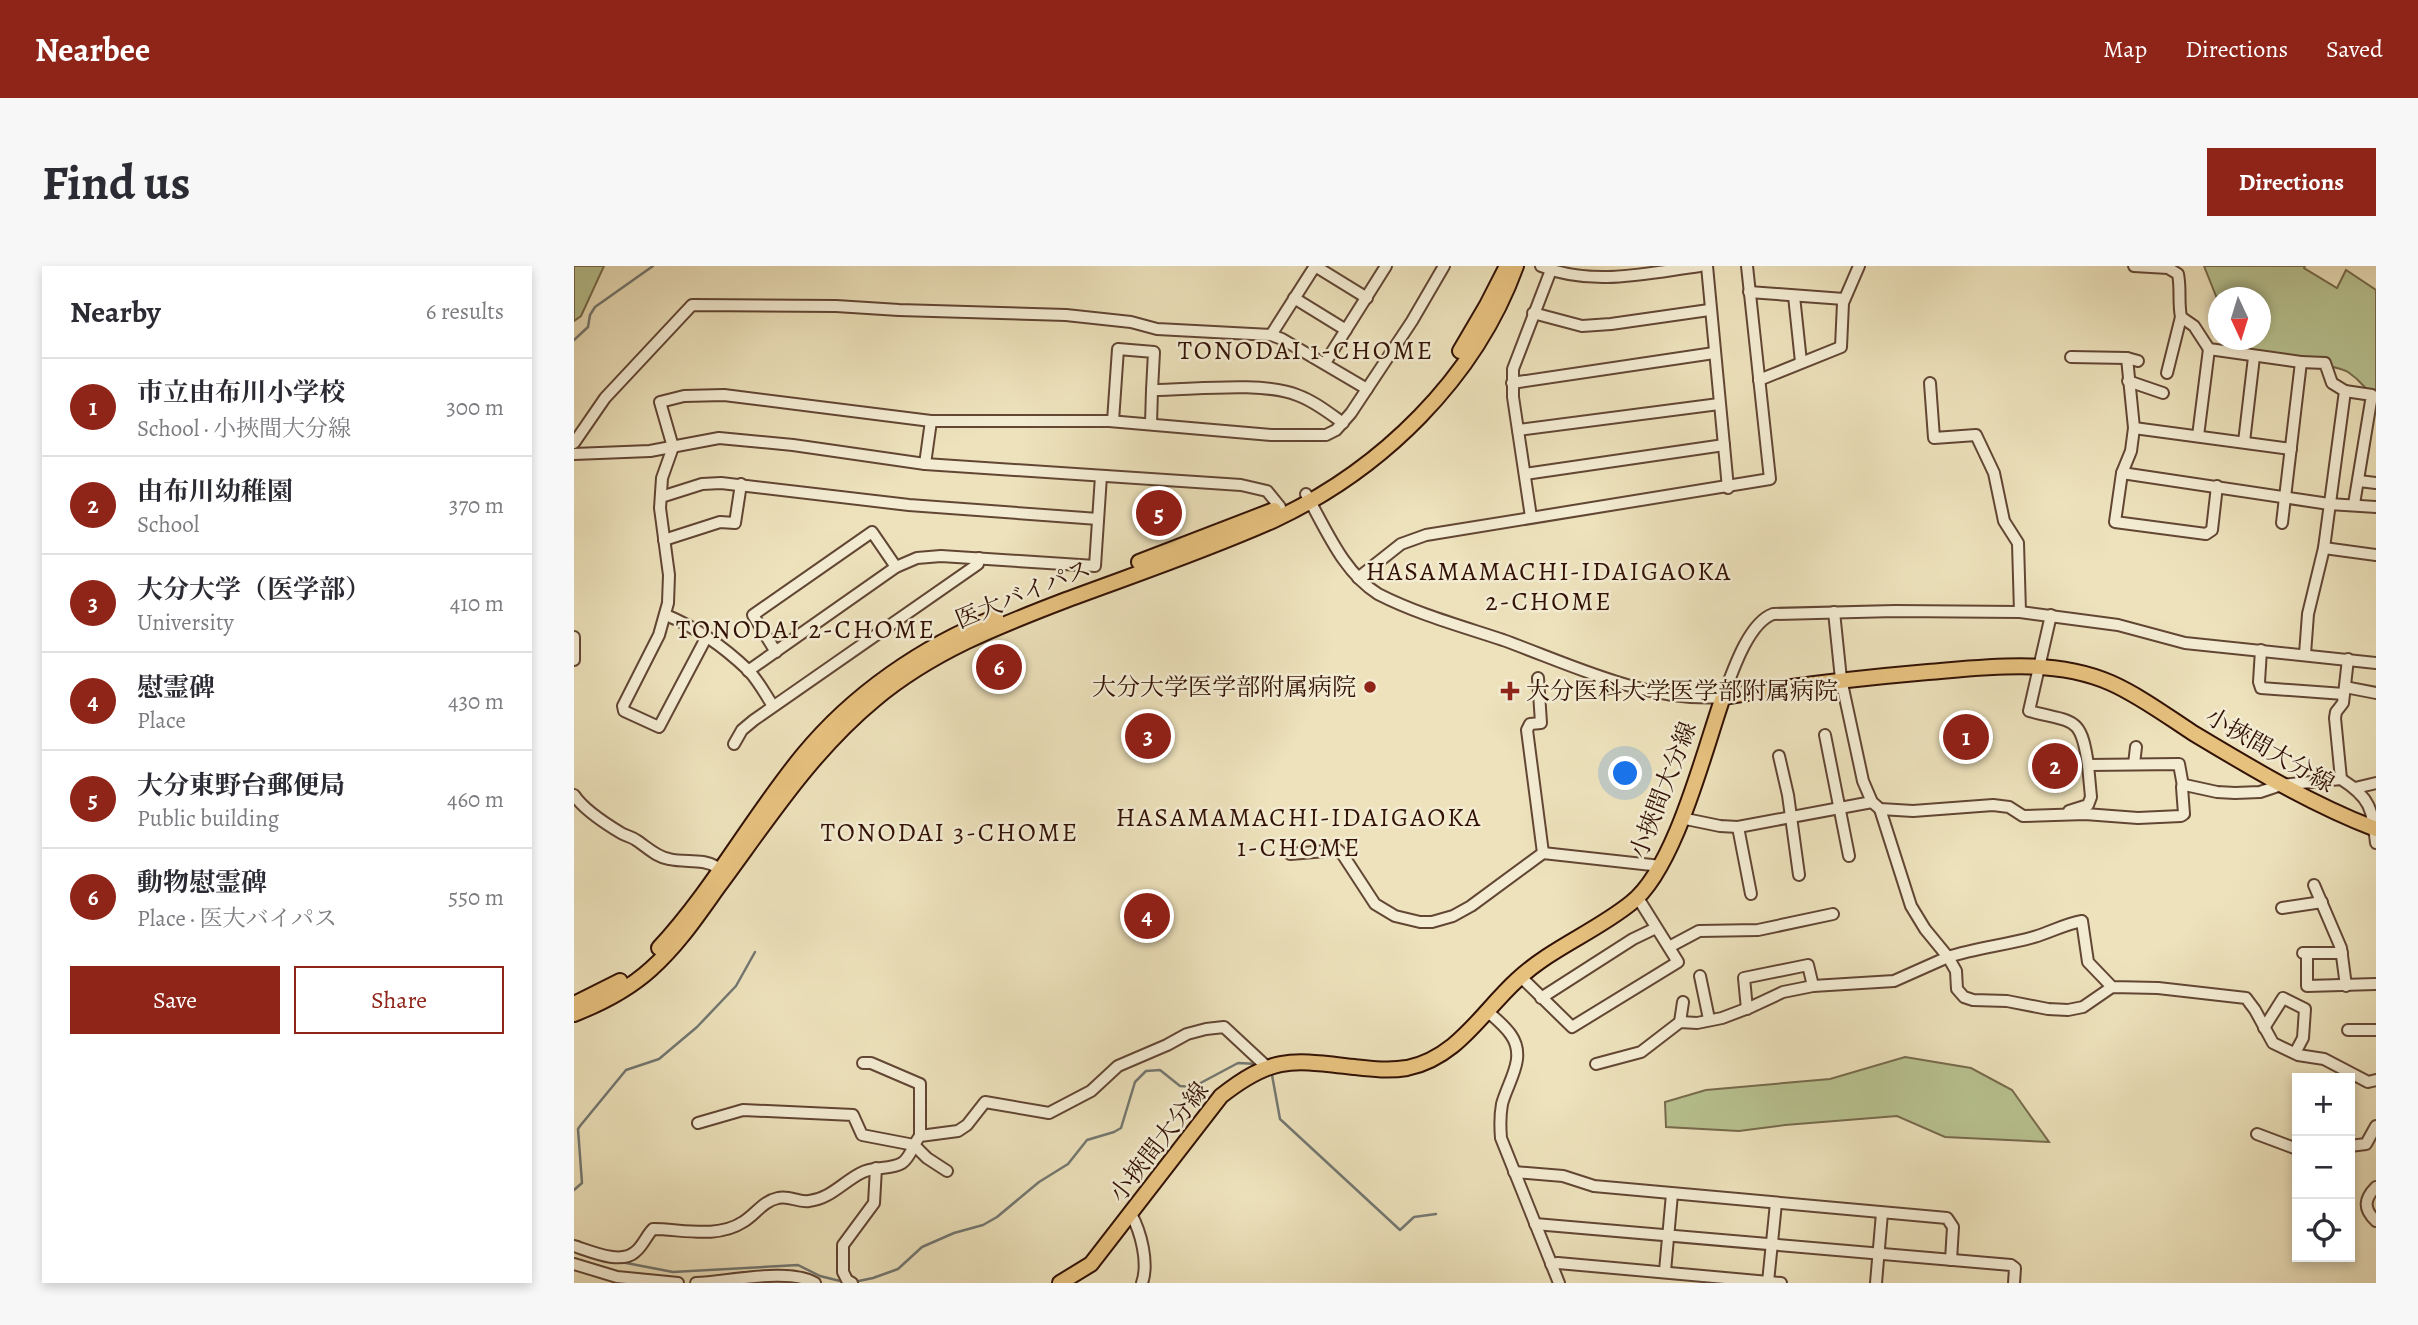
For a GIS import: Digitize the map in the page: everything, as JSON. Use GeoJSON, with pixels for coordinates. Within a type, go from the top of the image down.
{"type":"FeatureCollection","features":[{"type":"Feature","properties":{"kind":"main road","name":"医大バイパス"},"geometry":{"type":"LineString","coordinates":[[574,1004],[622,979],[656,951],[804,754],[851,707],[896,671],[930,649],[977,625],[1308,498],[1377,444],[1426,397],[1467,341],[1507,266]]}},
{"type":"Feature","properties":{"kind":"main road","name":"医大バイパス"},"geometry":{"type":"LineString","coordinates":[[574,1014],[628,987],[660,961],[681,938],[811,762],[854,717],[896,682],[936,657],[983,633],[1241,534],[1346,479],[1383,451],[1433,402],[1479,340],[1502,299],[1516,266]]}},
{"type":"Feature","properties":{"kind":"main road","name":"小挾間大分線"},"geometry":{"type":"LineString","coordinates":[[1060,1283],[1091,1264],[1221,1096],[1246,1076],[1287,1062],[1305,1061],[1391,1070],[1419,1065],[1453,1046],[1520,976],[1546,956],[1638,898],[1661,866],[1681,818],[1723,697],[1841,679],[1958,670],[2041,666],[2076,672],[2112,684],[2281,785],[2375,834]]}},
{"type":"Feature","properties":{"kind":"street"},"geometry":{"type":"LineString","coordinates":[[1271,335],[1315,266],[1367,298]]}},
{"type":"Feature","properties":{"kind":"street"},"geometry":{"type":"LineString","coordinates":[[1325,363],[1386,266]]}},
{"type":"Feature","properties":{"kind":"street"},"geometry":{"type":"LineString","coordinates":[[706,638],[659,727],[624,711],[623,706],[659,635],[666,615],[669,588],[660,508],[662,478],[673,447],[660,402],[684,396],[724,395],[931,421],[1113,421],[1326,435],[1343,423],[1367,389],[1444,266]]}},
{"type":"Feature","properties":{"kind":"street"},"geometry":{"type":"LineString","coordinates":[[1531,517],[1512,383],[1513,369],[1534,313],[1546,268],[1578,276],[1615,278],[1661,269],[1700,266]]}},
{"type":"Feature","properties":{"kind":"street"},"geometry":{"type":"LineString","coordinates":[[1707,266],[1709,310],[1728,488]]}},
{"type":"Feature","properties":{"kind":"street"},"geometry":{"type":"LineString","coordinates":[[1358,578],[1401,544],[1419,536],[1728,488],[1770,479],[1747,266]]}},
{"type":"Feature","properties":{"kind":"street"},"geometry":{"type":"LineString","coordinates":[[1759,380],[1841,346],[1844,299],[1859,266]]}},
{"type":"Feature","properties":{"kind":"street"},"geometry":{"type":"LineString","coordinates":[[2134,266],[2168,268],[2178,274],[2181,286],[2178,302],[2181,317],[2167,373]]}},
{"type":"Feature","properties":{"kind":"street"},"geometry":{"type":"LineString","coordinates":[[1749,292],[1844,299]]}},
{"type":"Feature","properties":{"kind":"street"},"geometry":{"type":"LineString","coordinates":[[1794,296],[1801,362]]}},
{"type":"Feature","properties":{"kind":"street"},"geometry":{"type":"LineString","coordinates":[[1294,298],[1346,330]]}},
{"type":"Feature","properties":{"kind":"street"},"geometry":{"type":"LineString","coordinates":[[574,443],[605,398],[692,305],[836,306],[1066,315],[1131,322],[1157,329],[1271,335],[1367,389]]}},
{"type":"Feature","properties":{"kind":"street"},"geometry":{"type":"LineString","coordinates":[[1534,313],[1582,326],[1709,310]]}},
{"type":"Feature","properties":{"kind":"street"},"geometry":{"type":"LineString","coordinates":[[2181,317],[2194,326],[2208,347]]}},
{"type":"Feature","properties":{"kind":"street"},"geometry":{"type":"LineString","coordinates":[[1113,421],[1118,349],[1154,352],[1151,424]]}},
{"type":"Feature","properties":{"kind":"street"},"geometry":{"type":"LineString","coordinates":[[2198,436],[2209,350]]}},
{"type":"Feature","properties":{"kind":"street"},"geometry":{"type":"LineString","coordinates":[[2215,350],[2325,363],[2332,383],[2344,391],[2372,395],[2354,505]]}},
{"type":"Feature","properties":{"kind":"street"},"geometry":{"type":"LineString","coordinates":[[1512,383],[1714,353]]}},
{"type":"Feature","properties":{"kind":"street"},"geometry":{"type":"LineString","coordinates":[[2244,442],[2253,356]]}},
{"type":"Feature","properties":{"kind":"street"},"geometry":{"type":"LineString","coordinates":[[2071,357],[2132,359],[2128,380],[2134,428],[2131,451],[2122,473],[2115,522],[2206,534],[2212,530],[2217,486]]}},
{"type":"Feature","properties":{"kind":"street"},"geometry":{"type":"LineString","coordinates":[[2282,523],[2301,362]]}},
{"type":"Feature","properties":{"kind":"street"},"geometry":{"type":"LineString","coordinates":[[2128,380],[2163,393]]}},
{"type":"Feature","properties":{"kind":"street"},"geometry":{"type":"LineString","coordinates":[[1930,383],[1934,438],[1976,436],[1994,473],[2004,521],[2018,543],[2021,612]]}},
{"type":"Feature","properties":{"kind":"street"},"geometry":{"type":"LineString","coordinates":[[1152,390],[1280,390],[1307,399],[1343,423]]}},
{"type":"Feature","properties":{"kind":"street"},"geometry":{"type":"LineString","coordinates":[[2305,654],[2308,614],[2324,548],[2344,391]]}},
{"type":"Feature","properties":{"kind":"street"},"geometry":{"type":"LineString","coordinates":[[1518,430],[1719,404]]}},
{"type":"Feature","properties":{"kind":"street"},"geometry":{"type":"LineString","coordinates":[[925,464],[931,421]]}},
{"type":"Feature","properties":{"kind":"street"},"geometry":{"type":"LineString","coordinates":[[2134,428],[2291,449]]}},
{"type":"Feature","properties":{"kind":"street"},"geometry":{"type":"LineString","coordinates":[[574,454],[650,451],[719,438],[793,445],[925,464],[1259,488],[1271,494],[1280,507]]}},
{"type":"Feature","properties":{"kind":"street"},"geometry":{"type":"LineString","coordinates":[[1525,474],[1724,445]]}},
{"type":"Feature","properties":{"kind":"street"},"geometry":{"type":"LineString","coordinates":[[2122,473],[2329,503],[2376,507]]}},
{"type":"Feature","properties":{"kind":"street"},"geometry":{"type":"LineString","coordinates":[[748,671],[896,567],[926,556],[1095,566],[1101,477]]}},
{"type":"Feature","properties":{"kind":"street"},"geometry":{"type":"LineString","coordinates":[[2358,481],[2376,483]]}},
{"type":"Feature","properties":{"kind":"street"},"geometry":{"type":"LineString","coordinates":[[661,497],[702,484],[741,484],[909,505],[1098,519]]}},
{"type":"Feature","properties":{"kind":"street"},"geometry":{"type":"LineString","coordinates":[[664,540],[674,539],[720,522],[735,523],[741,484]]}},
{"type":"Feature","properties":{"kind":"street"},"geometry":{"type":"LineString","coordinates":[[1308,498],[1338,551],[1358,578],[1369,589],[1389,600],[1636,688],[1676,697],[1723,697],[1756,626],[1773,614],[2021,612],[2118,625],[2185,643],[2376,663]]}},
{"type":"Feature","properties":{"kind":"street"},"geometry":{"type":"LineString","coordinates":[[776,652],[753,615],[872,532],[896,567]]}},
{"type":"Feature","properties":{"kind":"street"},"geometry":{"type":"LineString","coordinates":[[2324,548],[2376,555]]}},
{"type":"Feature","properties":{"kind":"street"},"geometry":{"type":"LineString","coordinates":[[734,744],[742,730],[773,706],[978,564],[979,558]]}},
{"type":"Feature","properties":{"kind":"street"},"geometry":{"type":"LineString","coordinates":[[1834,612],[1841,679],[1863,781],[1876,805],[1910,906],[1948,957],[1956,971],[1958,989],[1964,997],[2068,1010],[2083,1007],[2112,987],[2158,988],[2246,998],[2273,1042],[2295,1053],[2324,1059],[2368,1082],[2376,1080]]}},
{"type":"Feature","properties":{"kind":"street"},"geometry":{"type":"LineString","coordinates":[[666,615],[691,627],[748,671],[773,706]]}},
{"type":"Feature","properties":{"kind":"street"},"geometry":{"type":"LineString","coordinates":[[2051,615],[2029,711],[2073,723],[2084,738],[2091,797],[2088,805],[2060,814]]}},
{"type":"Feature","properties":{"kind":"street"},"geometry":{"type":"LineString","coordinates":[[574,637],[574,660]]}},
{"type":"Feature","properties":{"kind":"street"},"geometry":{"type":"LineString","coordinates":[[2261,650],[2261,688],[2376,693]]}},
{"type":"Feature","properties":{"kind":"street"},"geometry":{"type":"LineString","coordinates":[[2341,779],[2335,718],[2343,703],[2348,659]]}},
{"type":"Feature","properties":{"kind":"street"},"geometry":{"type":"LineString","coordinates":[[1538,678],[1541,723],[1530,724],[1527,730],[1543,853]]}},
{"type":"Feature","properties":{"kind":"street"},"geometry":{"type":"LineString","coordinates":[[1825,735],[1849,856]]}},
{"type":"Feature","properties":{"kind":"street"},"geometry":{"type":"LineString","coordinates":[[2134,764],[2136,747]]}},
{"type":"Feature","properties":{"kind":"street"},"geometry":{"type":"LineString","coordinates":[[1779,756],[1788,795],[1799,875]]}},
{"type":"Feature","properties":{"kind":"street"},"geometry":{"type":"LineString","coordinates":[[1681,818],[1738,827],[1839,808],[1876,805],[1913,811],[1993,805],[2010,807],[2023,816],[2060,814],[2138,818],[2181,817],[2184,814],[2179,764],[2088,765]]}},
{"type":"Feature","properties":{"kind":"street"},"geometry":{"type":"LineString","coordinates":[[2183,786],[2235,793],[2260,792],[2281,785],[2341,779],[2366,798],[2371,807],[2375,834]]}},
{"type":"Feature","properties":{"kind":"street"},"geometry":{"type":"LineString","coordinates":[[2355,788],[2376,783]]}},
{"type":"Feature","properties":{"kind":"street"},"geometry":{"type":"LineString","coordinates":[[574,795],[578,802],[657,855],[667,859],[702,861],[718,867]]}},
{"type":"Feature","properties":{"kind":"street"},"geometry":{"type":"LineString","coordinates":[[1738,827],[1751,894]]}},
{"type":"Feature","properties":{"kind":"street"},"geometry":{"type":"LineString","coordinates":[[1290,854],[1338,850],[1375,904],[1395,916],[1420,922],[1432,922],[1453,916],[1543,853],[1661,866]]}},
{"type":"Feature","properties":{"kind":"street"},"geometry":{"type":"LineString","coordinates":[[2315,885],[2342,953],[2346,986]]}},
{"type":"Feature","properties":{"kind":"street"},"geometry":{"type":"LineString","coordinates":[[1520,976],[1572,1027],[1678,962],[1638,898]]}},
{"type":"Feature","properties":{"kind":"street"},"geometry":{"type":"LineString","coordinates":[[2282,908],[2322,902]]}},
{"type":"Feature","properties":{"kind":"street"},"geometry":{"type":"LineString","coordinates":[[1669,947],[1699,931],[1758,930],[1833,914]]}},
{"type":"Feature","properties":{"kind":"street"},"geometry":{"type":"LineString","coordinates":[[1596,1064],[1641,1052],[1680,1022],[1697,1023],[1722,1018],[1783,992],[1813,986],[1894,981],[1969,950],[2033,937],[2082,921],[2088,962],[2112,987]]}},
{"type":"Feature","properties":{"kind":"street"},"geometry":{"type":"LineString","coordinates":[[1541,998],[1633,939],[1656,928]]}},
{"type":"Feature","properties":{"kind":"street"},"geometry":{"type":"LineString","coordinates":[[2342,953],[2304,953],[2307,986],[2376,984]]}},
{"type":"Feature","properties":{"kind":"street"},"geometry":{"type":"LineString","coordinates":[[1747,1009],[1744,978],[1808,965],[1813,986]]}},
{"type":"Feature","properties":{"kind":"street"},"geometry":{"type":"LineString","coordinates":[[1700,976],[1709,1019]]}},
{"type":"Feature","properties":{"kind":"street"},"geometry":{"type":"LineString","coordinates":[[2263,1028],[2283,998],[2305,1009],[2303,1038],[2295,1053]]}},
{"type":"Feature","properties":{"kind":"street"},"geometry":{"type":"LineString","coordinates":[[1680,1022],[1683,1002]]}},
{"type":"Feature","properties":{"kind":"street"},"geometry":{"type":"LineString","coordinates":[[1487,1011],[1511,1035],[1517,1049],[1517,1066],[1503,1102],[1501,1138],[1559,1283]]}},
{"type":"Feature","properties":{"kind":"street"},"geometry":{"type":"LineString","coordinates":[[698,1123],[743,1110],[844,1114],[855,1118],[862,1135],[917,1140],[958,1131],[967,1125],[985,1102],[1049,1113],[1091,1091],[1118,1066],[1206,1028],[1224,1027],[1267,1067]]}},
{"type":"Feature","properties":{"kind":"street"},"geometry":{"type":"LineString","coordinates":[[2348,1030],[2376,1030]]}},
{"type":"Feature","properties":{"kind":"street"},"geometry":{"type":"LineString","coordinates":[[574,1246],[625,1257],[633,1255],[653,1229],[700,1232],[728,1228],[742,1223],[761,1206],[777,1198],[790,1197],[807,1202],[823,1198],[861,1172],[900,1164],[917,1140],[920,1084],[871,1063],[863,1063]]}},
{"type":"Feature","properties":{"kind":"street"},"geometry":{"type":"LineString","coordinates":[[2355,1145],[2366,1144],[2376,1126]]}},
{"type":"Feature","properties":{"kind":"street"},"geometry":{"type":"LineString","coordinates":[[2257,1134],[2292,1147]]}},
{"type":"Feature","properties":{"kind":"street"},"geometry":{"type":"LineString","coordinates":[[917,1140],[927,1158],[947,1171]]}},
{"type":"Feature","properties":{"kind":"street"},"geometry":{"type":"LineString","coordinates":[[852,1283],[843,1272],[842,1245],[874,1203],[876,1168]]}},
{"type":"Feature","properties":{"kind":"street"},"geometry":{"type":"LineString","coordinates":[[1514,1172],[1563,1176],[1594,1186],[1947,1218],[1953,1227],[1951,1260]]}},
{"type":"Feature","properties":{"kind":"street"},"geometry":{"type":"LineString","coordinates":[[2376,1188],[2365,1205],[2376,1221]]}},
{"type":"Feature","properties":{"kind":"street"},"geometry":{"type":"LineString","coordinates":[[1665,1271],[1672,1194]]}},
{"type":"Feature","properties":{"kind":"street"},"geometry":{"type":"LineString","coordinates":[[1768,1282],[1776,1203]]}},
{"type":"Feature","properties":{"kind":"street"},"geometry":{"type":"LineString","coordinates":[[1876,1283],[1882,1213]]}},
{"type":"Feature","properties":{"kind":"street"},"geometry":{"type":"LineString","coordinates":[[1131,1214],[1144,1263],[1142,1283]]}},
{"type":"Feature","properties":{"kind":"street"},"geometry":{"type":"LineString","coordinates":[[1535,1224],[2011,1265],[2015,1268],[2014,1283]]}},
{"type":"Feature","properties":{"kind":"street"},"geometry":{"type":"LineString","coordinates":[[574,1264],[617,1277],[678,1283]]}},
{"type":"Feature","properties":{"kind":"street"},"geometry":{"type":"LineString","coordinates":[[1551,1264],[1665,1271],[1736,1281],[1781,1283]]}},
{"type":"Feature","properties":{"kind":"street"},"geometry":{"type":"LineString","coordinates":[[696,1283],[784,1275],[806,1278],[815,1283]]}},
{"type":"Feature","properties":{"kind":"green space"},"geometry":{"type":"Polygon","coordinates":[[[574,266],[604,266],[581,316],[574,321],[574,266]]]}},
{"type":"Feature","properties":{"kind":"green space"},"geometry":{"type":"Polygon","coordinates":[[[2204,266],[2305,266],[2304,268],[2337,288],[2346,270],[2376,290],[2376,405],[2361,383],[2340,369],[2240,354],[2238,350],[2271,350],[2271,287],[2212,287],[2204,266]]]}},
{"type":"Feature","properties":{"kind":"green space"},"geometry":{"type":"Polygon","coordinates":[[[1905,1057],[1971,1068],[2012,1090],[2049,1142],[1945,1137],[1897,1116],[1739,1131],[1666,1127],[1665,1102],[1706,1090],[1830,1079],[1905,1057]]]}},
{"type":"Feature","properties":{"kind":"waterway"},"geometry":{"type":"LineString","coordinates":[[574,340],[588,327],[595,307],[653,266]]}},
{"type":"Feature","properties":{"kind":"waterway"},"geometry":{"type":"LineString","coordinates":[[574,1190],[582,1183],[578,1129],[580,1126],[626,1070],[659,1059],[697,1027],[736,986],[755,952]]}},
{"type":"Feature","properties":{"kind":"waterway"},"geometry":{"type":"LineString","coordinates":[[854,1282],[898,1269],[922,1247],[954,1233],[983,1225],[997,1217],[1039,1182],[1068,1164],[1087,1140],[1121,1128],[1135,1082],[1146,1071],[1160,1070],[1180,1086],[1193,1087],[1238,1063],[1258,1064]]}},
{"type":"Feature","properties":{"kind":"waterway"},"geometry":{"type":"LineString","coordinates":[[1272,1075],[1280,1119],[1400,1230],[1414,1217],[1436,1214]]}},
{"type":"Feature","properties":{"kind":"waterway"},"geometry":{"type":"LineString","coordinates":[[621,1262],[673,1272],[798,1265],[820,1276],[844,1282]]}},
{"type":"Feature","properties":{"kind":"place","name":"大分東野台郵便局"},"geometry":{"type":"Point","coordinates":[1159,513]}},
{"type":"Feature","properties":{"kind":"place","name":"動物慰霊碑"},"geometry":{"type":"Point","coordinates":[999,667]}},
{"type":"Feature","properties":{"kind":"place","name":"大分大学医学部附属病院"},"geometry":{"type":"Point","coordinates":[1370,687]}},
{"type":"Feature","properties":{"kind":"place","name":"大分医科大学医学部附属病院"},"geometry":{"type":"Point","coordinates":[1510,691]}},
{"type":"Feature","properties":{"kind":"place","name":"大分大学（医学部）"},"geometry":{"type":"Point","coordinates":[1148,736]}},
{"type":"Feature","properties":{"kind":"place","name":"市立由布川小学校"},"geometry":{"type":"Point","coordinates":[1966,737]}},
{"type":"Feature","properties":{"kind":"place","name":"由布川幼稚園"},"geometry":{"type":"Point","coordinates":[2055,766]}},
{"type":"Feature","properties":{"kind":"place","name":"慰霊碑"},"geometry":{"type":"Point","coordinates":[1147,916]}},
{"type":"Feature","properties":{"kind":"district","name":"TONODAI 1-CHOME"},"geometry":{"type":"Point","coordinates":[1306,350]}},
{"type":"Feature","properties":{"kind":"district","name":"HASAMAMACHI-IDAIGAOKA 2-CHOME"},"geometry":{"type":"Point","coordinates":[1549,586]}},
{"type":"Feature","properties":{"kind":"district","name":"TONODAI 2-CHOME"},"geometry":{"type":"Point","coordinates":[806,629]}},
{"type":"Feature","properties":{"kind":"district","name":"TONODAI 3-CHOME"},"geometry":{"type":"Point","coordinates":[950,832]}},
{"type":"Feature","properties":{"kind":"district","name":"HASAMAMACHI-IDAIGAOKA 1-CHOME"},"geometry":{"type":"Point","coordinates":[1299,832]}}]}
